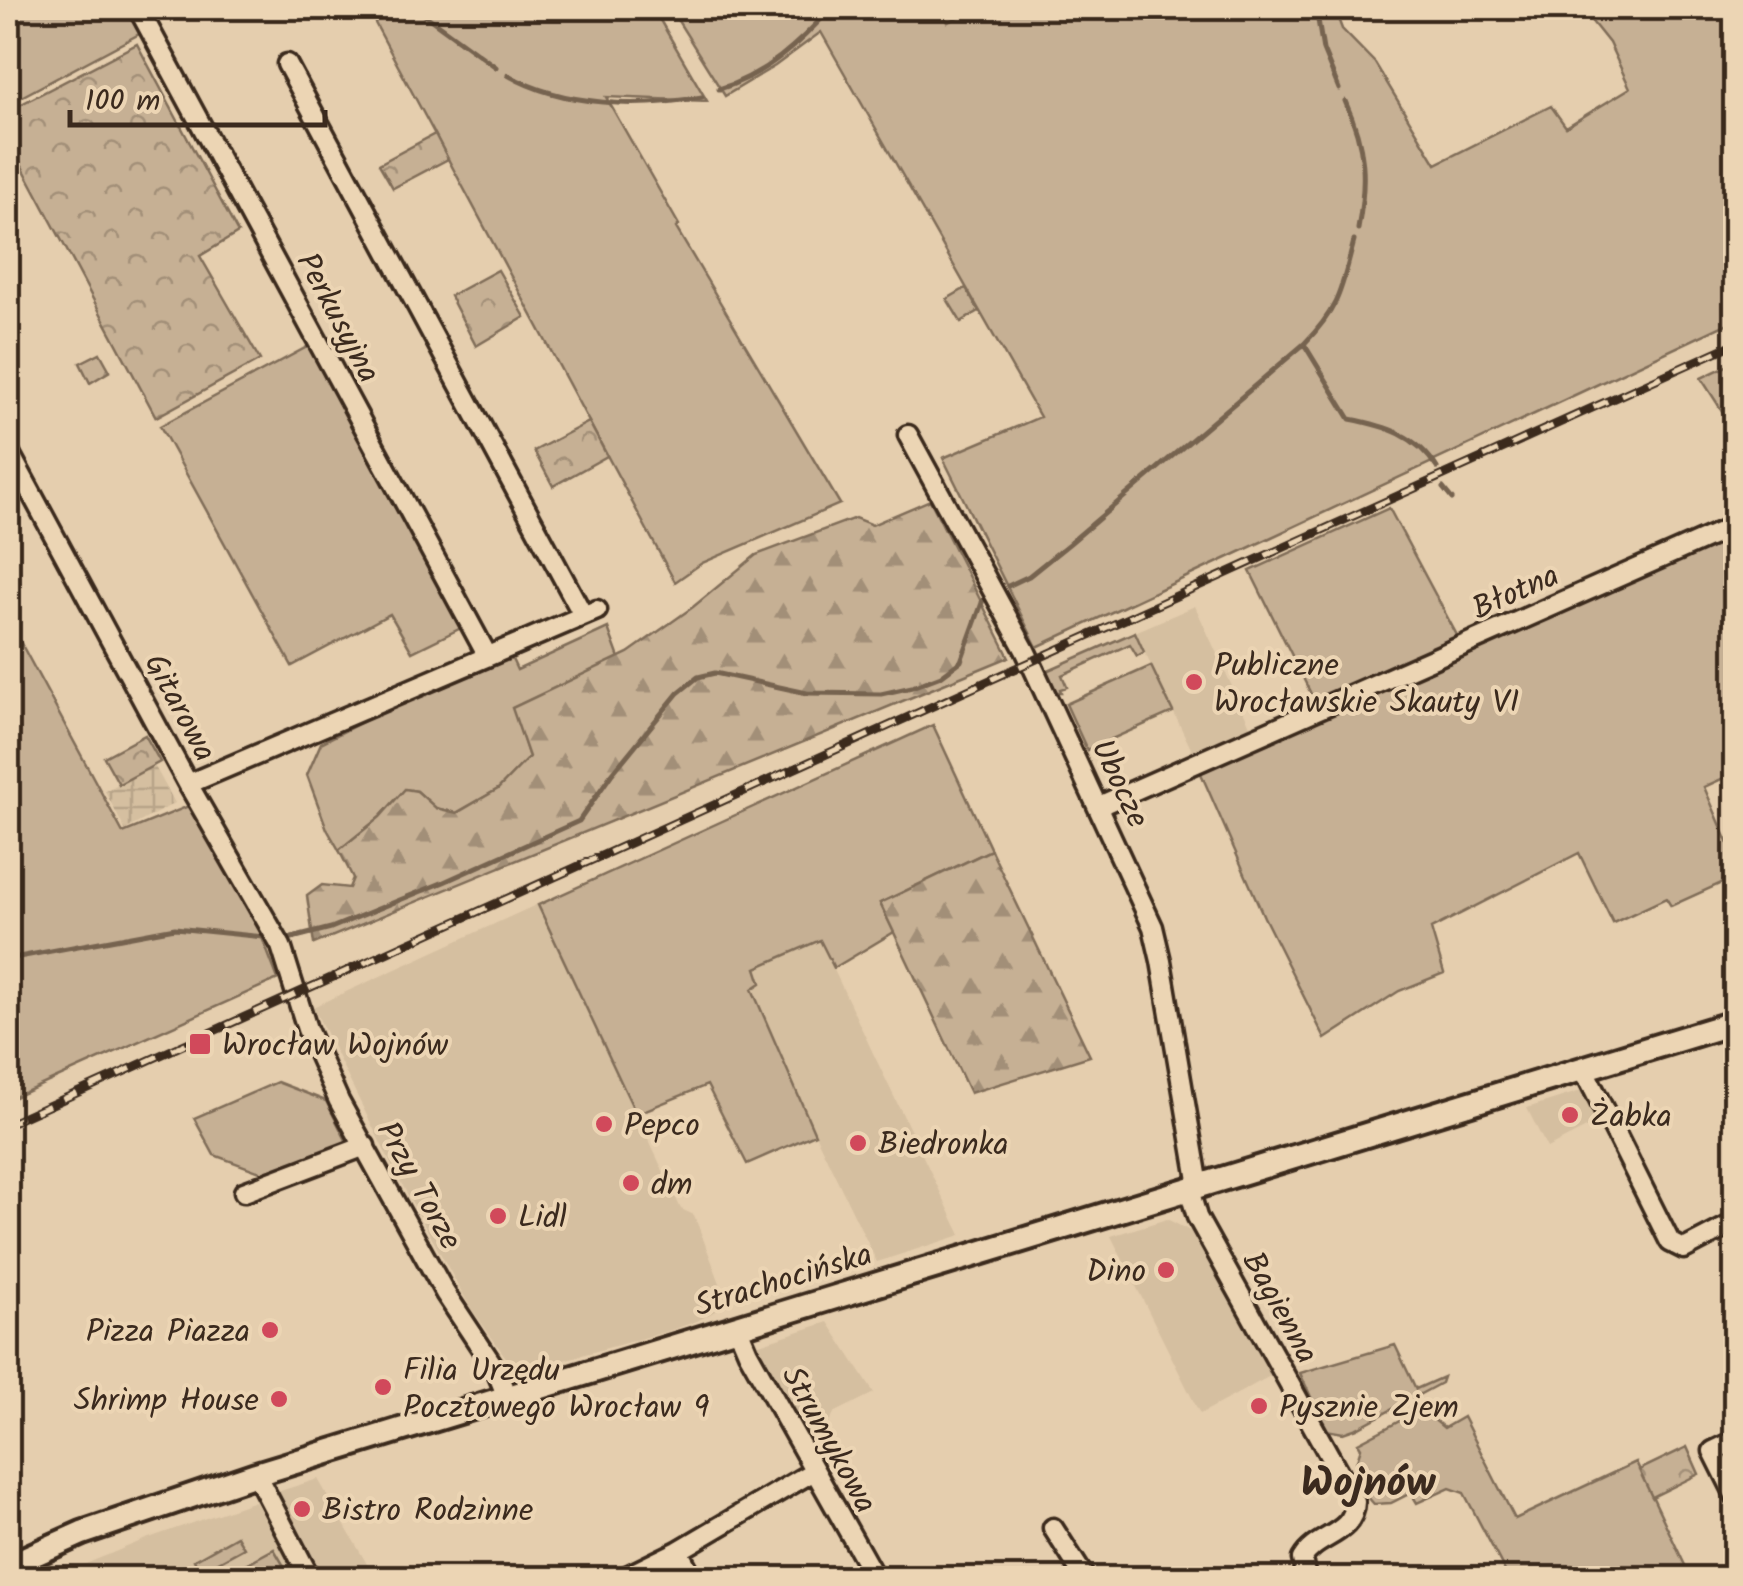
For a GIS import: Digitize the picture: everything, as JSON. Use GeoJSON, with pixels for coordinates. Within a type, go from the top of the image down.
{"type":"FeatureCollection","features":[{"type":"Feature","properties":{"kind":"main road","name":"Strachocińska"},"geometry":{"type":"LineString","coordinates":[[8,1566],[92,1529],[256,1474],[1736,1022]]}},
{"type":"Feature","properties":{"kind":"street","name":"Perkusyjna"},"geometry":{"type":"LineString","coordinates":[[138,8],[487,655]]}},
{"type":"Feature","properties":{"kind":"street"},"geometry":{"type":"LineString","coordinates":[[188,784],[590,612],[287,64]]}},
{"type":"Feature","properties":{"kind":"street","name":"Ubocze"},"geometry":{"type":"LineString","coordinates":[[908,434],[1025,650],[1152,926],[1162,961],[1194,1187]]}},
{"type":"Feature","properties":{"kind":"street","name":"Gitarowa"},"geometry":{"type":"LineString","coordinates":[[8,450],[188,784],[281,946],[297,994]]}},
{"type":"Feature","properties":{"kind":"street","name":"Błotna"},"geometry":{"type":"LineString","coordinates":[[1099,806],[1736,526]]}},
{"type":"Feature","properties":{"kind":"street","name":"Przy Torze"},"geometry":{"type":"LineString","coordinates":[[297,994],[316,1050],[365,1146],[445,1293],[496,1370],[507,1397]]}},
{"type":"Feature","properties":{"kind":"street"},"geometry":{"type":"LineString","coordinates":[[1583,1068],[1670,1242],[1684,1249],[1736,1222]]}},
{"type":"Feature","properties":{"kind":"street"},"geometry":{"type":"LineString","coordinates":[[244,1192],[365,1146]]}},
{"type":"Feature","properties":{"kind":"street","name":"Bagienna"},"geometry":{"type":"LineString","coordinates":[[1194,1187],[1198,1217],[1350,1488],[1354,1511],[1345,1527],[1307,1550],[1302,1559],[1306,1578]]}},
{"type":"Feature","properties":{"kind":"street","name":"Strumykowa"},"geometry":{"type":"LineString","coordinates":[[737,1326],[874,1578]]}},
{"type":"Feature","properties":{"kind":"street"},"geometry":{"type":"LineString","coordinates":[[1736,1440],[1713,1451],[1736,1496]]}},
{"type":"Feature","properties":{"kind":"street"},"geometry":{"type":"LineString","coordinates":[[623,1578],[678,1551],[814,1471]]}},
{"type":"Feature","properties":{"kind":"street"},"geometry":{"type":"LineString","coordinates":[[256,1474],[310,1578]]}},
{"type":"Feature","properties":{"kind":"street"},"geometry":{"type":"LineString","coordinates":[[1053,1528],[1085,1578]]}},
{"type":"Feature","properties":{"kind":"street"},"geometry":{"type":"LineString","coordinates":[[678,1551],[693,1578]]}},
{"type":"Feature","properties":{"kind":"shaded area","name":"Publiczne Wrocławskie Skauty VI"},"geometry":{"type":"Polygon","coordinates":[[[1195,606],[1253,732],[1195,757],[1135,632],[1195,606]]]}},
{"type":"Feature","properties":{"kind":"shaded area"},"geometry":{"type":"Polygon","coordinates":[[[154,765],[175,803],[125,830],[105,791],[154,765]]]}},
{"type":"Feature","properties":{"kind":"shaded area"},"geometry":{"type":"Polygon","coordinates":[[[538,904],[681,1209],[694,1215],[728,1304],[669,1331],[531,1369],[507,1359],[470,1307],[394,1170],[313,1007],[538,904]]]}},
{"type":"Feature","properties":{"kind":"shaded area"},"geometry":{"type":"Polygon","coordinates":[[[820,940],[961,1235],[877,1262],[815,1134],[752,988],[756,968],[820,940]]]}},
{"type":"Feature","properties":{"kind":"shaded area"},"geometry":{"type":"Polygon","coordinates":[[[1584,1090],[1600,1121],[1547,1148],[1527,1108],[1584,1090]]]}},
{"type":"Feature","properties":{"kind":"shaded area"},"geometry":{"type":"Polygon","coordinates":[[[1167,1219],[1192,1232],[1272,1375],[1200,1414],[1111,1236],[1167,1219]]]}},
{"type":"Feature","properties":{"kind":"shaded area"},"geometry":{"type":"Polygon","coordinates":[[[828,1322],[874,1393],[834,1413],[827,1427],[809,1437],[756,1345],[828,1322]]]}},
{"type":"Feature","properties":{"kind":"shaded area"},"geometry":{"type":"Polygon","coordinates":[[[318,1479],[375,1578],[324,1578],[277,1492],[318,1479]]]}},
{"type":"Feature","properties":{"kind":"shaded area"},"geometry":{"type":"Polygon","coordinates":[[[255,1501],[297,1578],[52,1578],[146,1539],[255,1501]]]}},
{"type":"Feature","properties":{"kind":"green space"},"geometry":{"type":"Polygon","coordinates":[[[8,8],[130,8],[143,32],[8,104],[8,8]]]}},
{"type":"Feature","properties":{"kind":"green space"},"geometry":{"type":"Polygon","coordinates":[[[367,8],[653,8],[707,101],[606,97],[679,225],[676,228],[840,504],[702,563],[675,582],[367,8]]]}},
{"type":"Feature","properties":{"kind":"green space"},"geometry":{"type":"Polygon","coordinates":[[[670,8],[939,8],[948,22],[975,8],[1334,8],[1342,29],[1375,63],[1436,164],[1551,106],[1566,127],[1630,88],[1609,43],[1581,8],[1734,8],[1735,320],[1037,647],[943,458],[1040,417],[821,32],[725,96],[670,8]]]}},
{"type":"Feature","properties":{"kind":"green space"},"geometry":{"type":"Polygon","coordinates":[[[137,44],[238,233],[200,256],[260,360],[156,417],[8,140],[8,111],[137,44]]]}},
{"type":"Feature","properties":{"kind":"green space"},"geometry":{"type":"Polygon","coordinates":[[[435,134],[448,159],[393,188],[379,164],[435,134]]]}},
{"type":"Feature","properties":{"kind":"green space"},"geometry":{"type":"Polygon","coordinates":[[[498,270],[525,317],[476,346],[450,296],[498,270]]]}},
{"type":"Feature","properties":{"kind":"green space"},"geometry":{"type":"Polygon","coordinates":[[[966,288],[979,311],[961,322],[947,299],[966,288]]]}},
{"type":"Feature","properties":{"kind":"green space"},"geometry":{"type":"Polygon","coordinates":[[[309,346],[461,628],[412,652],[390,614],[292,666],[160,426],[309,346]]]}},
{"type":"Feature","properties":{"kind":"green space"},"geometry":{"type":"Polygon","coordinates":[[[100,353],[110,371],[90,383],[80,363],[100,353]]]}},
{"type":"Feature","properties":{"kind":"green space"},"geometry":{"type":"Polygon","coordinates":[[[1735,362],[1735,431],[1701,378],[1735,362]]]}},
{"type":"Feature","properties":{"kind":"green space"},"geometry":{"type":"Polygon","coordinates":[[[589,422],[607,456],[553,486],[534,451],[589,422]]]}},
{"type":"Feature","properties":{"kind":"green space"},"geometry":{"type":"Polygon","coordinates":[[[930,500],[1009,657],[314,944],[307,896],[322,885],[349,888],[353,878],[339,850],[380,817],[405,789],[417,791],[436,808],[457,813],[498,789],[529,757],[512,708],[628,653],[756,555],[855,518],[872,525],[930,500]]]}},
{"type":"Feature","properties":{"kind":"green space"},"geometry":{"type":"Polygon","coordinates":[[[1389,508],[1460,641],[1316,704],[1250,571],[1389,508]]]}},
{"type":"Feature","properties":{"kind":"green space"},"geometry":{"type":"Polygon","coordinates":[[[1735,534],[1735,773],[1704,787],[1735,858],[1735,877],[1671,906],[1666,898],[1613,923],[1579,853],[1431,929],[1444,973],[1399,991],[1325,1039],[1264,917],[1199,769],[1735,534]]]}},
{"type":"Feature","properties":{"kind":"green space"},"geometry":{"type":"Polygon","coordinates":[[[8,619],[123,833],[191,805],[258,927],[278,979],[8,1100],[8,619]]]}},
{"type":"Feature","properties":{"kind":"green space"},"geometry":{"type":"Polygon","coordinates":[[[608,628],[619,658],[513,708],[529,757],[498,789],[456,813],[435,808],[417,791],[405,789],[380,817],[339,850],[307,775],[321,743],[388,709],[511,657],[517,670],[608,628]]]}},
{"type":"Feature","properties":{"kind":"green space"},"geometry":{"type":"Polygon","coordinates":[[[1135,632],[1144,652],[1137,656],[1130,644],[1062,675],[1067,687],[1052,692],[1044,672],[1135,632]]]}},
{"type":"Feature","properties":{"kind":"green space"},"geometry":{"type":"Polygon","coordinates":[[[1151,666],[1173,712],[1087,750],[1066,704],[1151,666]]]}},
{"type":"Feature","properties":{"kind":"green space"},"geometry":{"type":"Polygon","coordinates":[[[933,725],[991,850],[880,903],[894,932],[834,968],[820,940],[756,968],[761,983],[752,989],[815,1134],[747,1164],[707,1085],[636,1114],[538,905],[933,725]]]}},
{"type":"Feature","properties":{"kind":"green space"},"geometry":{"type":"Polygon","coordinates":[[[145,735],[160,762],[119,784],[104,757],[145,735]]]}},
{"type":"Feature","properties":{"kind":"green space"},"geometry":{"type":"Polygon","coordinates":[[[991,850],[1090,1056],[970,1093],[880,903],[991,850]]]}},
{"type":"Feature","properties":{"kind":"green space"},"geometry":{"type":"Polygon","coordinates":[[[277,1082],[326,1101],[349,1146],[271,1176],[214,1155],[194,1118],[277,1082]]]}},
{"type":"Feature","properties":{"kind":"green space"},"geometry":{"type":"Polygon","coordinates":[[[1395,1345],[1416,1389],[1443,1377],[1441,1383],[1357,1428],[1343,1433],[1326,1430],[1300,1373],[1395,1345]]]}},
{"type":"Feature","properties":{"kind":"green space"},"geometry":{"type":"Polygon","coordinates":[[[1426,1413],[1444,1428],[1463,1417],[1515,1519],[1636,1462],[1691,1578],[1492,1578],[1505,1571],[1464,1493],[1450,1488],[1417,1503],[1411,1493],[1391,1503],[1374,1504],[1358,1486],[1363,1482],[1355,1466],[1361,1448],[1358,1443],[1413,1414],[1426,1413]]]}},
{"type":"Feature","properties":{"kind":"green space"},"geometry":{"type":"Polygon","coordinates":[[[1687,1447],[1699,1474],[1652,1497],[1639,1470],[1687,1447]]]}},
{"type":"Feature","properties":{"kind":"green space"},"geometry":{"type":"Polygon","coordinates":[[[237,1536],[244,1548],[200,1572],[194,1560],[237,1536]]]}},
{"type":"Feature","properties":{"kind":"green space"},"geometry":{"type":"Polygon","coordinates":[[[274,1549],[291,1578],[220,1578],[274,1549]]]}},
{"type":"Feature","properties":{"kind":"waterway"},"geometry":{"type":"LineString","coordinates":[[415,8],[496,67]]}},
{"type":"Feature","properties":{"kind":"waterway"},"geometry":{"type":"LineString","coordinates":[[719,89],[751,76],[781,56],[831,8]]}},
{"type":"Feature","properties":{"kind":"waterway"},"geometry":{"type":"LineString","coordinates":[[1316,8],[1323,50],[1339,89]]}},
{"type":"Feature","properties":{"kind":"waterway"},"geometry":{"type":"LineString","coordinates":[[508,75],[553,93],[603,102],[654,103],[702,97]]}},
{"type":"Feature","properties":{"kind":"waterway"},"geometry":{"type":"LineString","coordinates":[[1345,101],[1363,164],[1358,229]]}},
{"type":"Feature","properties":{"kind":"waterway"},"geometry":{"type":"LineString","coordinates":[[1008,586],[1029,576],[1070,543],[1304,344],[1338,297],[1354,241]]}},
{"type":"Feature","properties":{"kind":"waterway"},"geometry":{"type":"LineString","coordinates":[[1304,344],[1350,419],[1400,434],[1420,447],[1437,468]]}},
{"type":"Feature","properties":{"kind":"waterway"},"geometry":{"type":"LineString","coordinates":[[1443,488],[1452,499]]}},
{"type":"Feature","properties":{"kind":"waterway"},"geometry":{"type":"LineString","coordinates":[[292,938],[331,928],[444,882],[579,821],[678,693],[698,677],[715,673],[807,693],[881,694],[912,687],[941,676],[961,661],[983,600]]}},
{"type":"Feature","properties":{"kind":"waterway"},"geometry":{"type":"LineString","coordinates":[[8,959],[175,928],[264,937]]}},
{"type":"Feature","properties":{"kind":"railway"},"geometry":{"type":"LineString","coordinates":[[8,1124],[1736,343]]}},
{"type":"Feature","properties":{"kind":"place","name":"Publiczne Wrocławskie Skauty VI"},"geometry":{"type":"Point","coordinates":[1194,682]}},
{"type":"Feature","properties":{"kind":"place","name":"Wrocław Wojnów"},"geometry":{"type":"Point","coordinates":[200,1044]}},
{"type":"Feature","properties":{"kind":"place","name":"Żabka"},"geometry":{"type":"Point","coordinates":[1570,1115]}},
{"type":"Feature","properties":{"kind":"place","name":"Pepco"},"geometry":{"type":"Point","coordinates":[604,1124]}},
{"type":"Feature","properties":{"kind":"place","name":"Biedronka"},"geometry":{"type":"Point","coordinates":[858,1143]}},
{"type":"Feature","properties":{"kind":"place","name":"dm"},"geometry":{"type":"Point","coordinates":[631,1183]}},
{"type":"Feature","properties":{"kind":"place","name":"Lidl"},"geometry":{"type":"Point","coordinates":[498,1216]}},
{"type":"Feature","properties":{"kind":"place","name":"Dino"},"geometry":{"type":"Point","coordinates":[1166,1270]}},
{"type":"Feature","properties":{"kind":"place","name":"Pizza Piazza"},"geometry":{"type":"Point","coordinates":[270,1330]}},
{"type":"Feature","properties":{"kind":"place","name":"Filia Urzędu Pocztowego Wrocław 9"},"geometry":{"type":"Point","coordinates":[383,1387]}},
{"type":"Feature","properties":{"kind":"place","name":"Shrimp House"},"geometry":{"type":"Point","coordinates":[279,1399]}},
{"type":"Feature","properties":{"kind":"place","name":"Pysznie Zjem"},"geometry":{"type":"Point","coordinates":[1259,1406]}},
{"type":"Feature","properties":{"kind":"place","name":"Bistro Rodzinne"},"geometry":{"type":"Point","coordinates":[302,1509]}},
{"type":"Feature","properties":{"kind":"district","name":"Wojnów"},"geometry":{"type":"Point","coordinates":[1368,1481]}}]}
